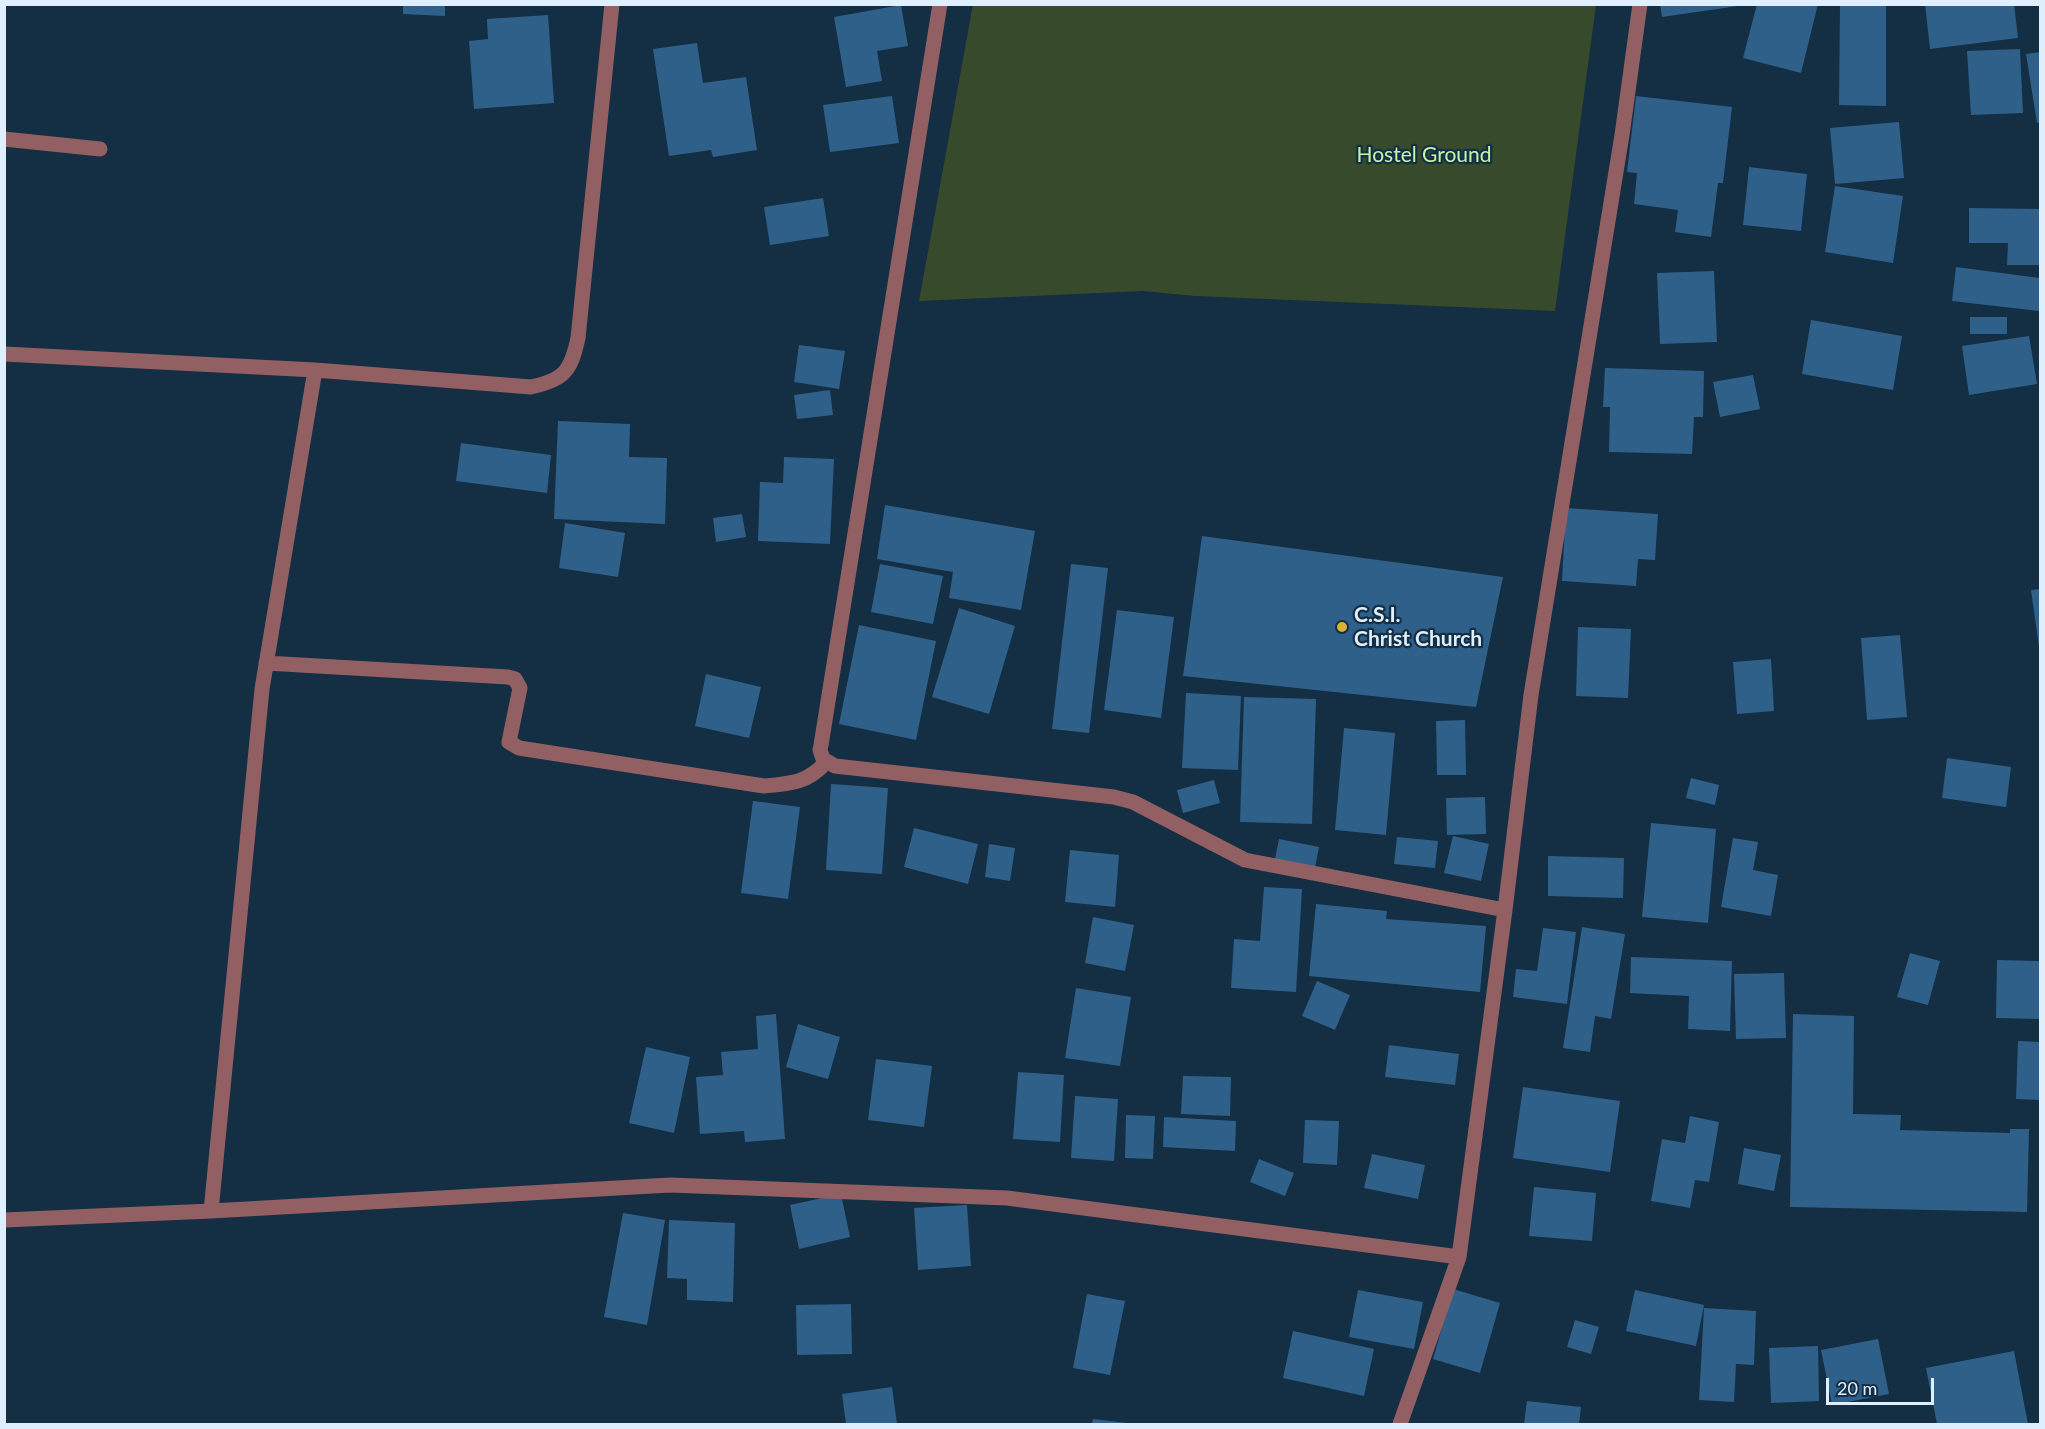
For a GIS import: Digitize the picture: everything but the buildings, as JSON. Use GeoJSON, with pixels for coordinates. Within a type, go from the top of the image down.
{"type":"FeatureCollection","features":[{"type":"Feature","properties":{"kind":"street"},"geometry":{"type":"LineString","coordinates":[[4,354],[315,370],[531,387],[553,382],[565,372],[574,357],[578,338],[612,4]]}},
{"type":"Feature","properties":{"kind":"street"},"geometry":{"type":"LineString","coordinates":[[940,4],[821,755],[826,762],[835,766],[1114,796],[1133,802],[1245,860],[1505,910]]}},
{"type":"Feature","properties":{"kind":"street"},"geometry":{"type":"LineString","coordinates":[[1400,1425],[1459,1257],[1531,695],[1620,147],[1640,4]]}},
{"type":"Feature","properties":{"kind":"street"},"geometry":{"type":"LineString","coordinates":[[4,139],[100,149]]}},
{"type":"Feature","properties":{"kind":"street"},"geometry":{"type":"LineString","coordinates":[[211,1211],[262,689],[315,370]]}},
{"type":"Feature","properties":{"kind":"street"},"geometry":{"type":"LineString","coordinates":[[266,663],[515,679],[519,688],[509,742],[519,748],[764,786],[793,784],[818,771],[826,762]]}},
{"type":"Feature","properties":{"kind":"street"},"geometry":{"type":"LineString","coordinates":[[4,1220],[211,1211],[670,1185],[1007,1198],[1459,1257]]}},
{"type":"Feature","properties":{"kind":"green space","name":"Hostel Ground"},"geometry":{"type":"Polygon","coordinates":[[[973,4],[1596,5],[1555,311],[1195,296],[1143,291],[919,301],[973,4]]]}},
{"type":"Feature","properties":{"kind":"place","name":"C.S.I. Christ Church"},"geometry":{"type":"Point","coordinates":[1342,627]}}]}
